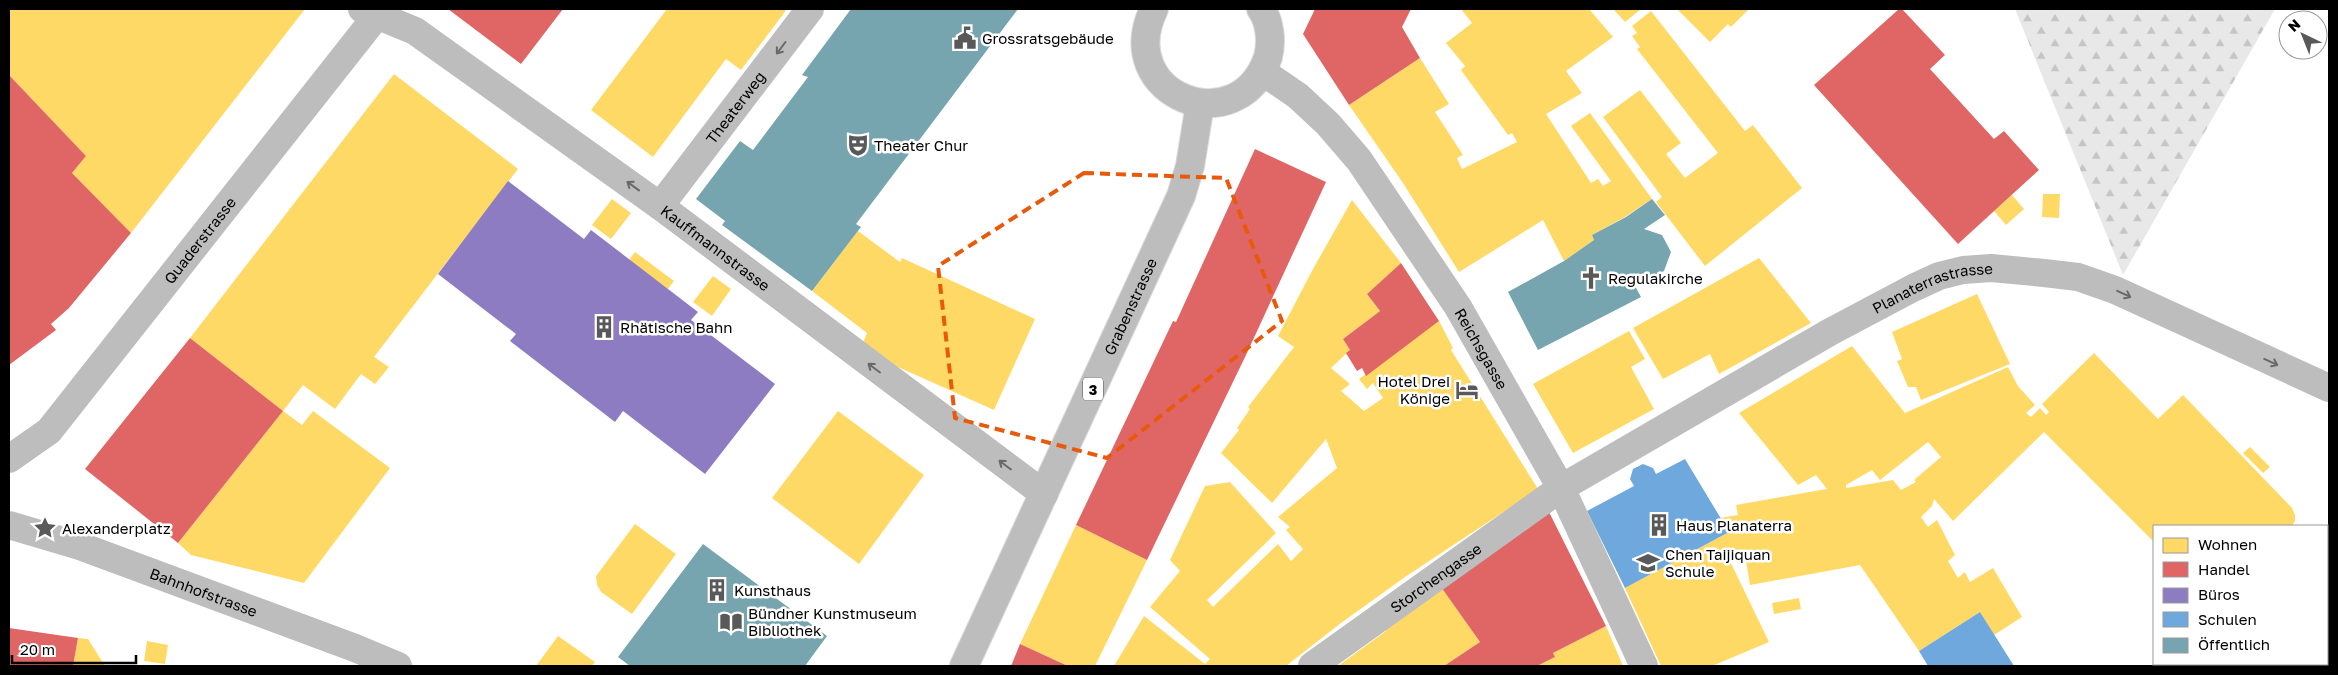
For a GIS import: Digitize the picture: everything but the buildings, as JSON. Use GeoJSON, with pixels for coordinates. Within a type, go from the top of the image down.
{"type":"FeatureCollection","features":[{"type":"Feature","properties":{"kind":"street","name":"Theaterweg"},"geometry":{"type":"LineString","coordinates":[[660,206],[810,9]]}},
{"type":"Feature","properties":{"kind":"street"},"geometry":{"type":"LineString","coordinates":[[1154,9],[1148,21],[1145,40],[1147,59],[1155,76],[1168,90],[1184,99],[1200,104],[1217,103],[1244,92],[1263,72],[1269,51],[1270,32],[1261,9]]}},
{"type":"Feature","properties":{"kind":"street","name":"Kauffmannstrasse"},"geometry":{"type":"LineString","coordinates":[[374,11],[415,31],[660,206],[1044,494]]}},
{"type":"Feature","properties":{"kind":"street","name":"Quaderstrasse"},"geometry":{"type":"LineString","coordinates":[[9,459],[49,431],[374,11]]}},
{"type":"Feature","properties":{"kind":"street","name":"Reichsgasse"},"geometry":{"type":"LineString","coordinates":[[1263,72],[1298,96],[1328,124],[1359,160],[1458,307],[1561,488],[1644,666]]}},
{"type":"Feature","properties":{"kind":"street","name":"Grabenstrasse"},"geometry":{"type":"LineString","coordinates":[[964,666],[1181,196],[1190,166],[1200,104]]}},
{"type":"Feature","properties":{"kind":"street","name":"Planaterrastrasse"},"geometry":{"type":"LineString","coordinates":[[1561,488],[1830,332],[1913,288],[1939,276],[1963,270],[1991,268],[2078,277],[2115,290],[2329,388]]}},
{"type":"Feature","properties":{"kind":"street","name":"Storchengasse"},"geometry":{"type":"LineString","coordinates":[[1312,666],[1561,488]]}},
{"type":"Feature","properties":{"kind":"street","name":"Bahnhofstrasse"},"geometry":{"type":"LineString","coordinates":[[9,525],[89,549],[356,648],[398,666]]}},
{"type":"Feature","properties":{"kind":"highlighted area"},"geometry":{"type":"Polygon","coordinates":[[[1084,173],[1226,178],[1282,321],[1107,458],[955,418],[938,266],[1084,173]]]}},
{"type":"Feature","properties":{"kind":"green space"},"geometry":{"type":"Polygon","coordinates":[[[2015,9],[2275,9],[2123,275],[2015,9]]]}},
{"type":"Feature","properties":{"kind":"place","name":"Grossratsgebäude"},"geometry":{"type":"Point","coordinates":[965,38]}},
{"type":"Feature","properties":{"kind":"place","name":"Theater Chur"},"geometry":{"type":"Point","coordinates":[858,145]}},
{"type":"Feature","properties":{"kind":"place","name":"Regulakirche"},"geometry":{"type":"Point","coordinates":[1591,278]}},
{"type":"Feature","properties":{"kind":"place","name":"Rhätische Bahn"},"geometry":{"type":"Point","coordinates":[604,327]}},
{"type":"Feature","properties":{"kind":"place","name":"Hotel Drei Könige"},"geometry":{"type":"Point","coordinates":[1467,390]}},
{"type":"Feature","properties":{"kind":"place","name":"Haus Planaterra"},"geometry":{"type":"Point","coordinates":[1659,525]}},
{"type":"Feature","properties":{"kind":"place","name":"Alexanderplatz"},"geometry":{"type":"Point","coordinates":[45,528]}},
{"type":"Feature","properties":{"kind":"place","name":"Chen Taijiquan Schule"},"geometry":{"type":"Point","coordinates":[1648,563]}},
{"type":"Feature","properties":{"kind":"place","name":"Kunsthaus"},"geometry":{"type":"Point","coordinates":[717,590]}},
{"type":"Feature","properties":{"kind":"place","name":"Bündner Kunstmuseum Bibliothek"},"geometry":{"type":"Point","coordinates":[731,622]}}]}
